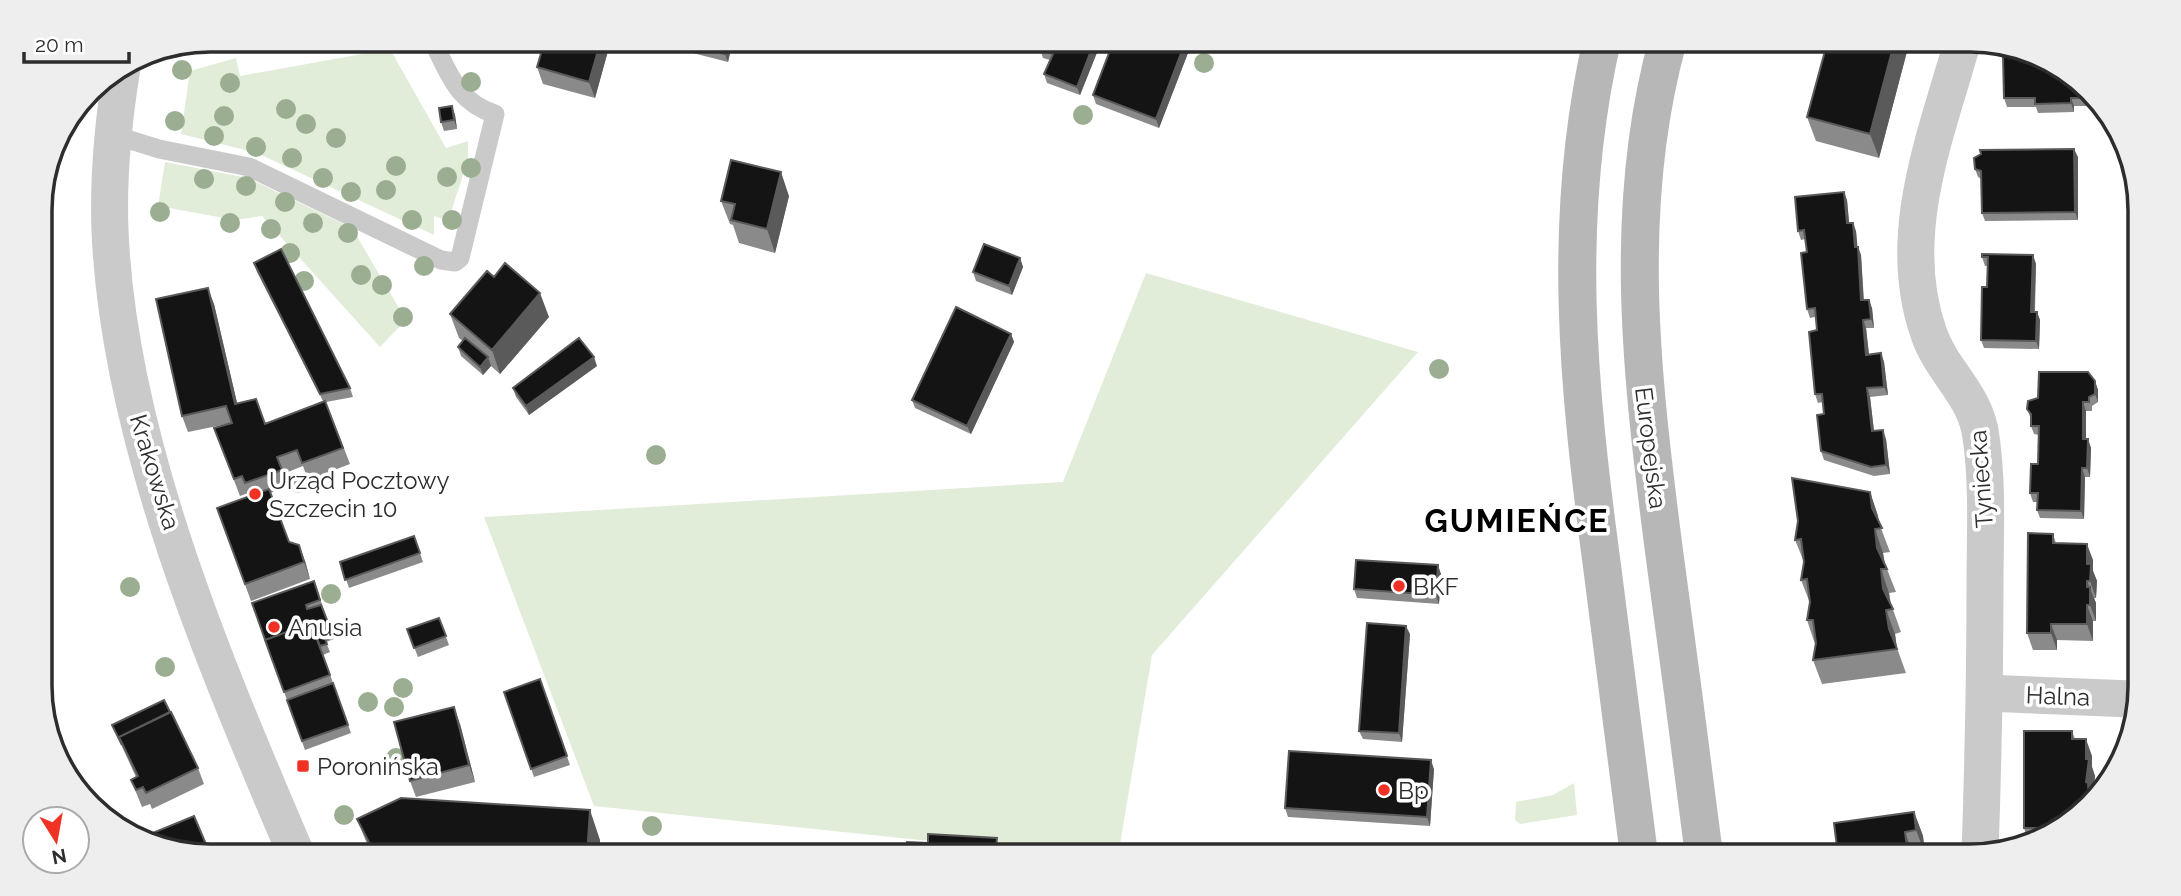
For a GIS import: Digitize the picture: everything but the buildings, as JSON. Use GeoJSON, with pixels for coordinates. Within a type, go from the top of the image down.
{"type":"FeatureCollection","features":[{"type":"Feature","properties":{"kind":"main road"},"geometry":{"type":"LineString","coordinates":[[1600,52],[1579,181],[1576,230],[1577,340],[1585,438],[1637,843]]}},
{"type":"Feature","properties":{"kind":"main road","name":"Europejska"},"geometry":{"type":"LineString","coordinates":[[1666,52],[1646,150],[1639,320],[1648,429],[1702,843]]}},
{"type":"Feature","properties":{"kind":"street","name":"Tyniecka"},"geometry":{"type":"LineString","coordinates":[[1960,52],[1922,187],[1913,244],[1921,309],[1929,337],[1967,395],[1981,435],[1985,522],[1980,843]]}},
{"type":"Feature","properties":{"kind":"street","name":"Krakowska"},"geometry":{"type":"LineString","coordinates":[[120,81],[111,134],[111,251],[124,354],[157,486],[219,664],[265,785],[292,844]]}},
{"type":"Feature","properties":{"kind":"street","name":"Halna"},"geometry":{"type":"LineString","coordinates":[[1984,693],[2128,699]]}},
{"type":"Feature","properties":{"kind":"lane"},"geometry":{"type":"LineString","coordinates":[[111,134],[159,149],[249,167],[441,260],[455,262],[460,258],[495,114],[478,108],[458,90],[438,52]]}},
{"type":"Feature","properties":{"kind":"green space"},"geometry":{"type":"Polygon","coordinates":[[[373,52],[392,52],[446,148],[468,141],[468,160],[448,221],[434,216],[434,235],[257,153],[181,134],[190,71],[236,58],[240,76],[373,52]]]}},
{"type":"Feature","properties":{"kind":"green space"},"geometry":{"type":"Polygon","coordinates":[[[165,162],[248,178],[352,228],[406,320],[380,347],[262,216],[235,220],[158,206],[165,162]]]}},
{"type":"Feature","properties":{"kind":"green space"},"geometry":{"type":"Polygon","coordinates":[[[1146,273],[1418,352],[1152,655],[1120,843],[954,844],[594,806],[484,517],[1063,482],[1146,273]]]}},
{"type":"Feature","properties":{"kind":"green space"},"geometry":{"type":"Polygon","coordinates":[[[1574,783],[1577,815],[1520,824],[1515,820],[1516,802],[1553,795],[1574,783]]]}},
{"type":"Feature","properties":{"kind":"place","name":"Urząd Pocztowy Szczecin 10"},"geometry":{"type":"Point","coordinates":[255,494]}},
{"type":"Feature","properties":{"kind":"place","name":"BKF"},"geometry":{"type":"Point","coordinates":[1399,586]}},
{"type":"Feature","properties":{"kind":"place","name":"Anusia"},"geometry":{"type":"Point","coordinates":[274,627]}},
{"type":"Feature","properties":{"kind":"place","name":"Poronińska"},"geometry":{"type":"Point","coordinates":[303,766]}},
{"type":"Feature","properties":{"kind":"place","name":"Bp"},"geometry":{"type":"Point","coordinates":[1384,790]}},
{"type":"Feature","properties":{"kind":"district","name":"GUMIEŃCE"},"geometry":{"type":"Point","coordinates":[1517,520]}}]}
